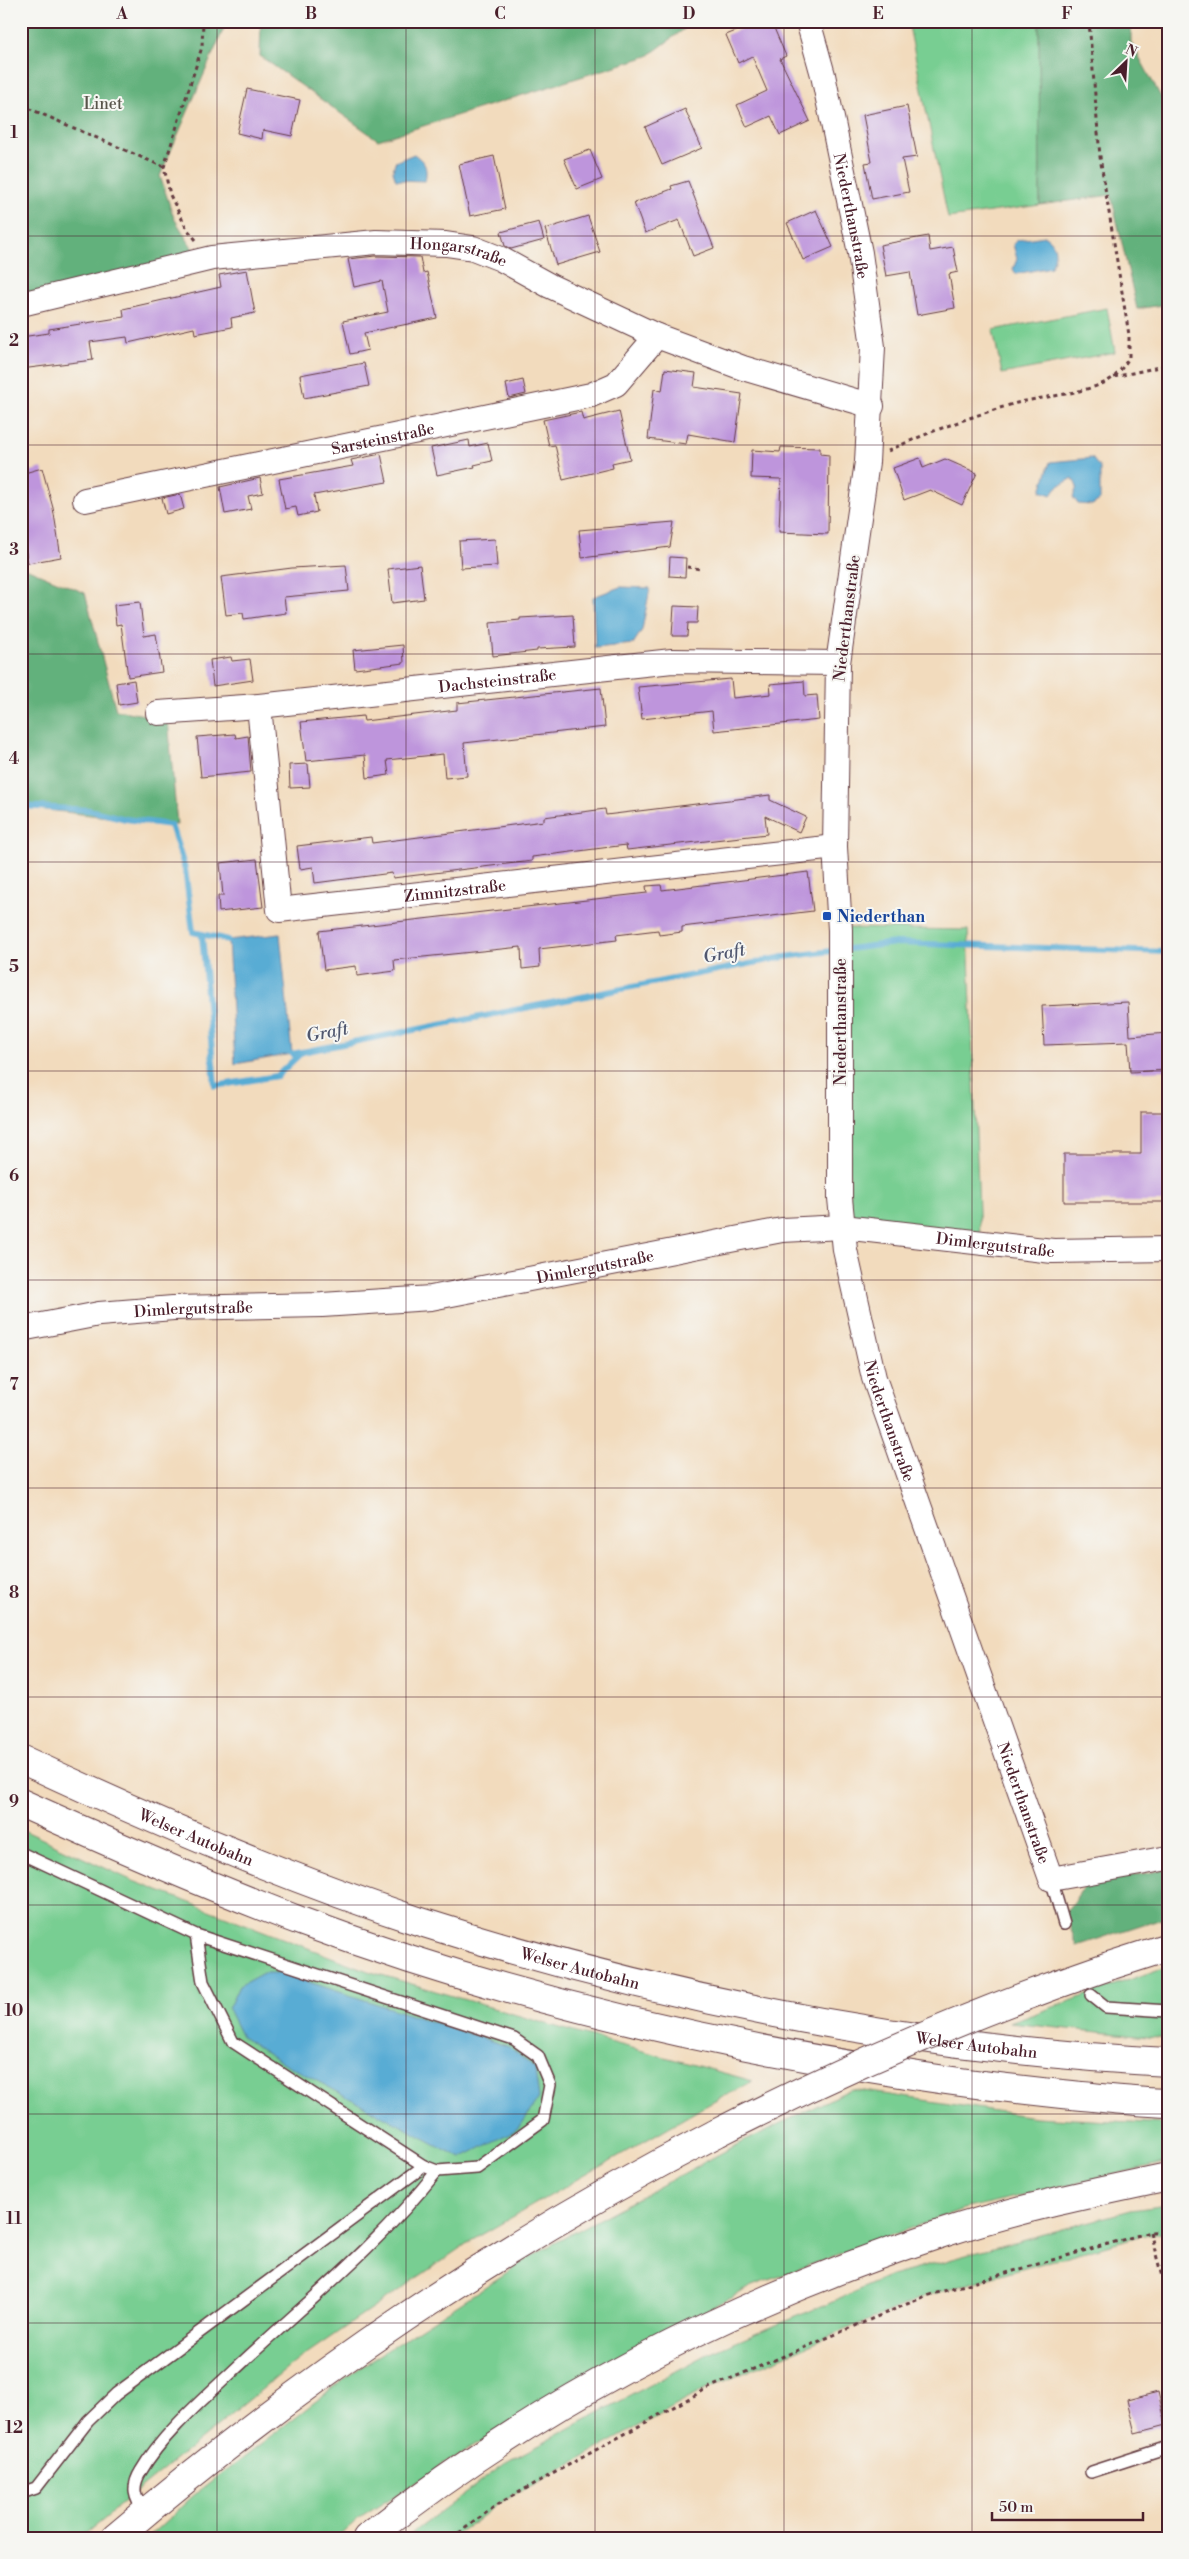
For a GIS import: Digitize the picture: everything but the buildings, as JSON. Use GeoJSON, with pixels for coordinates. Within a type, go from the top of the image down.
{"type":"FeatureCollection","features":[{"type":"Feature","properties":{"kind":"highway","name":"Welser Autobahn"},"geometry":{"type":"LineString","coordinates":[[21,1759],[116,1804],[264,1865],[421,1922],[582,1968],[703,1998],[849,2028],[997,2047],[1168,2062]]}},
{"type":"Feature","properties":{"kind":"highway"},"geometry":{"type":"LineString","coordinates":[[21,1803],[168,1869],[304,1922],[423,1963],[544,1999],[700,2037],[804,2058],[970,2084],[1168,2103]]}},
{"type":"Feature","properties":{"kind":"highway"},"geometry":{"type":"LineString","coordinates":[[115,2538],[237,2437],[410,2312],[620,2183],[799,2091],[892,2049],[977,2014],[1109,1966],[1168,1947]]}},
{"type":"Feature","properties":{"kind":"highway"},"geometry":{"type":"LineString","coordinates":[[367,2538],[411,2503],[500,2441],[579,2392],[744,2308],[832,2272],[944,2232],[1057,2201],[1168,2177]]}},
{"type":"Feature","properties":{"kind":"street","name":"Niederthanstraße"},"geometry":{"type":"LineString","coordinates":[[808,21],[823,75],[860,253],[873,347],[872,406],[867,462],[838,663],[835,847],[840,930],[840,1198],[845,1250],[874,1378],[1051,1879],[1168,1858]]}},
{"type":"Feature","properties":{"kind":"street","name":"Hongarstraße"},"geometry":{"type":"LineString","coordinates":[[21,304],[212,258],[376,242],[446,244],[473,248],[657,336],[743,368],[872,406]]}},
{"type":"Feature","properties":{"kind":"street","name":"Sarsteinstraße"},"geometry":{"type":"LineString","coordinates":[[85,500],[590,395],[616,384],[657,336]]}},
{"type":"Feature","properties":{"kind":"street","name":"Dachsteinstraße"},"geometry":{"type":"LineString","coordinates":[[158,713],[259,706],[672,661],[838,663]]}},
{"type":"Feature","properties":{"kind":"street","name":"Zimnitzstraße"},"geometry":{"type":"LineString","coordinates":[[259,706],[280,910],[835,847]]}},
{"type":"Feature","properties":{"kind":"street","name":"Dimlergutstraße"},"geometry":{"type":"LineString","coordinates":[[21,1329],[99,1314],[173,1308],[322,1305],[431,1298],[782,1230],[843,1227],[1053,1251],[1168,1249]]}},
{"type":"Feature","properties":{"kind":"lane"},"geometry":{"type":"LineString","coordinates":[[21,1853],[196,1936],[514,2039],[538,2056],[550,2085],[544,2120],[477,2168],[437,2171],[424,2166],[233,2042],[202,1982],[196,1936]]}},
{"type":"Feature","properties":{"kind":"lane"},"geometry":{"type":"LineString","coordinates":[[1051,1879],[1064,1924]]}},
{"type":"Feature","properties":{"kind":"lane"},"geometry":{"type":"LineString","coordinates":[[1091,1995],[1106,2007],[1168,2011]]}},
{"type":"Feature","properties":{"kind":"lane"},"geometry":{"type":"LineString","coordinates":[[21,2493],[36,2488],[88,2421],[116,2394],[424,2166]]}},
{"type":"Feature","properties":{"kind":"lane"},"geometry":{"type":"LineString","coordinates":[[145,2512],[136,2500],[134,2491],[140,2472],[162,2444],[215,2388],[365,2251],[414,2199],[437,2171]]}},
{"type":"Feature","properties":{"kind":"lane"},"geometry":{"type":"LineString","coordinates":[[1091,2472],[1168,2447]]}},
{"type":"Feature","properties":{"kind":"path"},"geometry":{"type":"LineString","coordinates":[[203,21],[202,47],[164,166],[170,195],[187,229],[212,258]]}},
{"type":"Feature","properties":{"kind":"path"},"geometry":{"type":"LineString","coordinates":[[1089,21],[1100,157],[1129,335],[1129,358],[1114,377]]}},
{"type":"Feature","properties":{"kind":"path"},"geometry":{"type":"LineString","coordinates":[[21,105],[164,166]]}},
{"type":"Feature","properties":{"kind":"path"},"geometry":{"type":"LineString","coordinates":[[867,462],[917,437],[971,417],[1018,403],[1085,389],[1114,377],[1168,365]]}},
{"type":"Feature","properties":{"kind":"path"},"geometry":{"type":"LineString","coordinates":[[687,568],[700,569]]}},
{"type":"Feature","properties":{"kind":"path"},"geometry":{"type":"LineString","coordinates":[[452,2538],[498,2504],[706,2389],[926,2296],[1150,2232],[1168,2231]]}},
{"type":"Feature","properties":{"kind":"path"},"geometry":{"type":"LineString","coordinates":[[1150,2232],[1168,2299]]}},
{"type":"Feature","properties":{"kind":"green space","name":"Linet"},"geometry":{"type":"Polygon","coordinates":[[[21,21],[227,21],[160,176],[174,218],[199,259],[21,297],[21,21]]]}},
{"type":"Feature","properties":{"kind":"green space"},"geometry":{"type":"Polygon","coordinates":[[[261,21],[695,21],[648,56],[378,140],[260,56],[261,21]]]}},
{"type":"Feature","properties":{"kind":"green space"},"geometry":{"type":"Polygon","coordinates":[[[908,21],[1039,21],[1040,205],[948,218],[908,21]]]}},
{"type":"Feature","properties":{"kind":"green space"},"geometry":{"type":"Polygon","coordinates":[[[1039,21],[1131,21],[1131,42],[1168,110],[1168,304],[1137,309],[1111,195],[1040,205],[1039,21]]]}},
{"type":"Feature","properties":{"kind":"green space"},"geometry":{"type":"Polygon","coordinates":[[[1107,308],[1115,352],[1002,374],[993,330],[1107,308]]]}},
{"type":"Feature","properties":{"kind":"green space"},"geometry":{"type":"Polygon","coordinates":[[[21,566],[85,593],[116,710],[168,719],[177,825],[21,807],[21,566]]]}},
{"type":"Feature","properties":{"kind":"green space"},"geometry":{"type":"Polygon","coordinates":[[[847,928],[968,930],[980,1236],[850,1217],[847,928]]]}},
{"type":"Feature","properties":{"kind":"green space"},"geometry":{"type":"Polygon","coordinates":[[[21,1829],[133,1881],[368,1971],[577,2033],[753,2081],[702,2108],[469,2242],[299,2359],[80,2538],[21,2538],[21,1829]]]}},
{"type":"Feature","properties":{"kind":"green space"},"geometry":{"type":"Polygon","coordinates":[[[1168,1869],[1168,1916],[1077,1946],[1065,1913],[1086,1884],[1168,1869]]]}},
{"type":"Feature","properties":{"kind":"green space"},"geometry":{"type":"Polygon","coordinates":[[[1168,1966],[1168,2039],[1009,2023],[1168,1966]]]}},
{"type":"Feature","properties":{"kind":"green space"},"geometry":{"type":"Polygon","coordinates":[[[851,2089],[1035,2117],[1168,2124],[1168,2162],[963,2209],[752,2286],[593,2370],[358,2519],[337,2538],[147,2538],[193,2496],[355,2371],[540,2251],[727,2150],[851,2089]]]}},
{"type":"Feature","properties":{"kind":"green space"},"geometry":{"type":"Polygon","coordinates":[[[1168,2205],[1168,2231],[1139,2236],[926,2296],[706,2389],[498,2504],[452,2538],[405,2538],[507,2462],[706,2355],[891,2276],[1131,2210],[1168,2205]]]}},
{"type":"Feature","properties":{"kind":"water"},"geometry":{"type":"Polygon","coordinates":[[[414,154],[425,165],[425,181],[396,180],[393,171],[395,162],[414,154]]]}},
{"type":"Feature","properties":{"kind":"water"},"geometry":{"type":"Polygon","coordinates":[[[1045,236],[1052,242],[1055,250],[1051,267],[1016,274],[1013,269],[1017,259],[1013,244],[1018,240],[1045,236]]]}},
{"type":"Feature","properties":{"kind":"water"},"geometry":{"type":"Polygon","coordinates":[[[1092,458],[1100,468],[1100,500],[1092,505],[1078,504],[1073,497],[1077,487],[1073,478],[1057,487],[1051,495],[1041,491],[1050,462],[1092,458]]]}},
{"type":"Feature","properties":{"kind":"water"},"geometry":{"type":"Polygon","coordinates":[[[620,587],[650,588],[642,630],[633,644],[595,648],[593,597],[620,587]]]}},
{"type":"Feature","properties":{"kind":"water"},"geometry":{"type":"Polygon","coordinates":[[[280,934],[292,1054],[235,1064],[228,940],[280,934]]]}},
{"type":"Feature","properties":{"kind":"water"},"geometry":{"type":"Polygon","coordinates":[[[263,1973],[281,1973],[510,2047],[535,2069],[539,2098],[519,2128],[461,2158],[280,2061],[242,2037],[228,2009],[239,1986],[263,1973]]]}},
{"type":"Feature","properties":{"kind":"waterway"},"geometry":{"type":"LineString","coordinates":[[21,806],[89,810],[126,819],[171,825],[185,869],[193,932],[228,940]]}},
{"type":"Feature","properties":{"kind":"waterway"},"geometry":{"type":"LineString","coordinates":[[202,935],[215,1086],[277,1076],[302,1052]]}},
{"type":"Feature","properties":{"kind":"waterway","name":"Graft"},"geometry":{"type":"LineString","coordinates":[[292,1054],[784,957],[896,943],[1168,952]]}},
{"type":"Feature","properties":{"kind":"place","name":"Niederthan"},"geometry":{"type":"Point","coordinates":[827,916]}}]}
